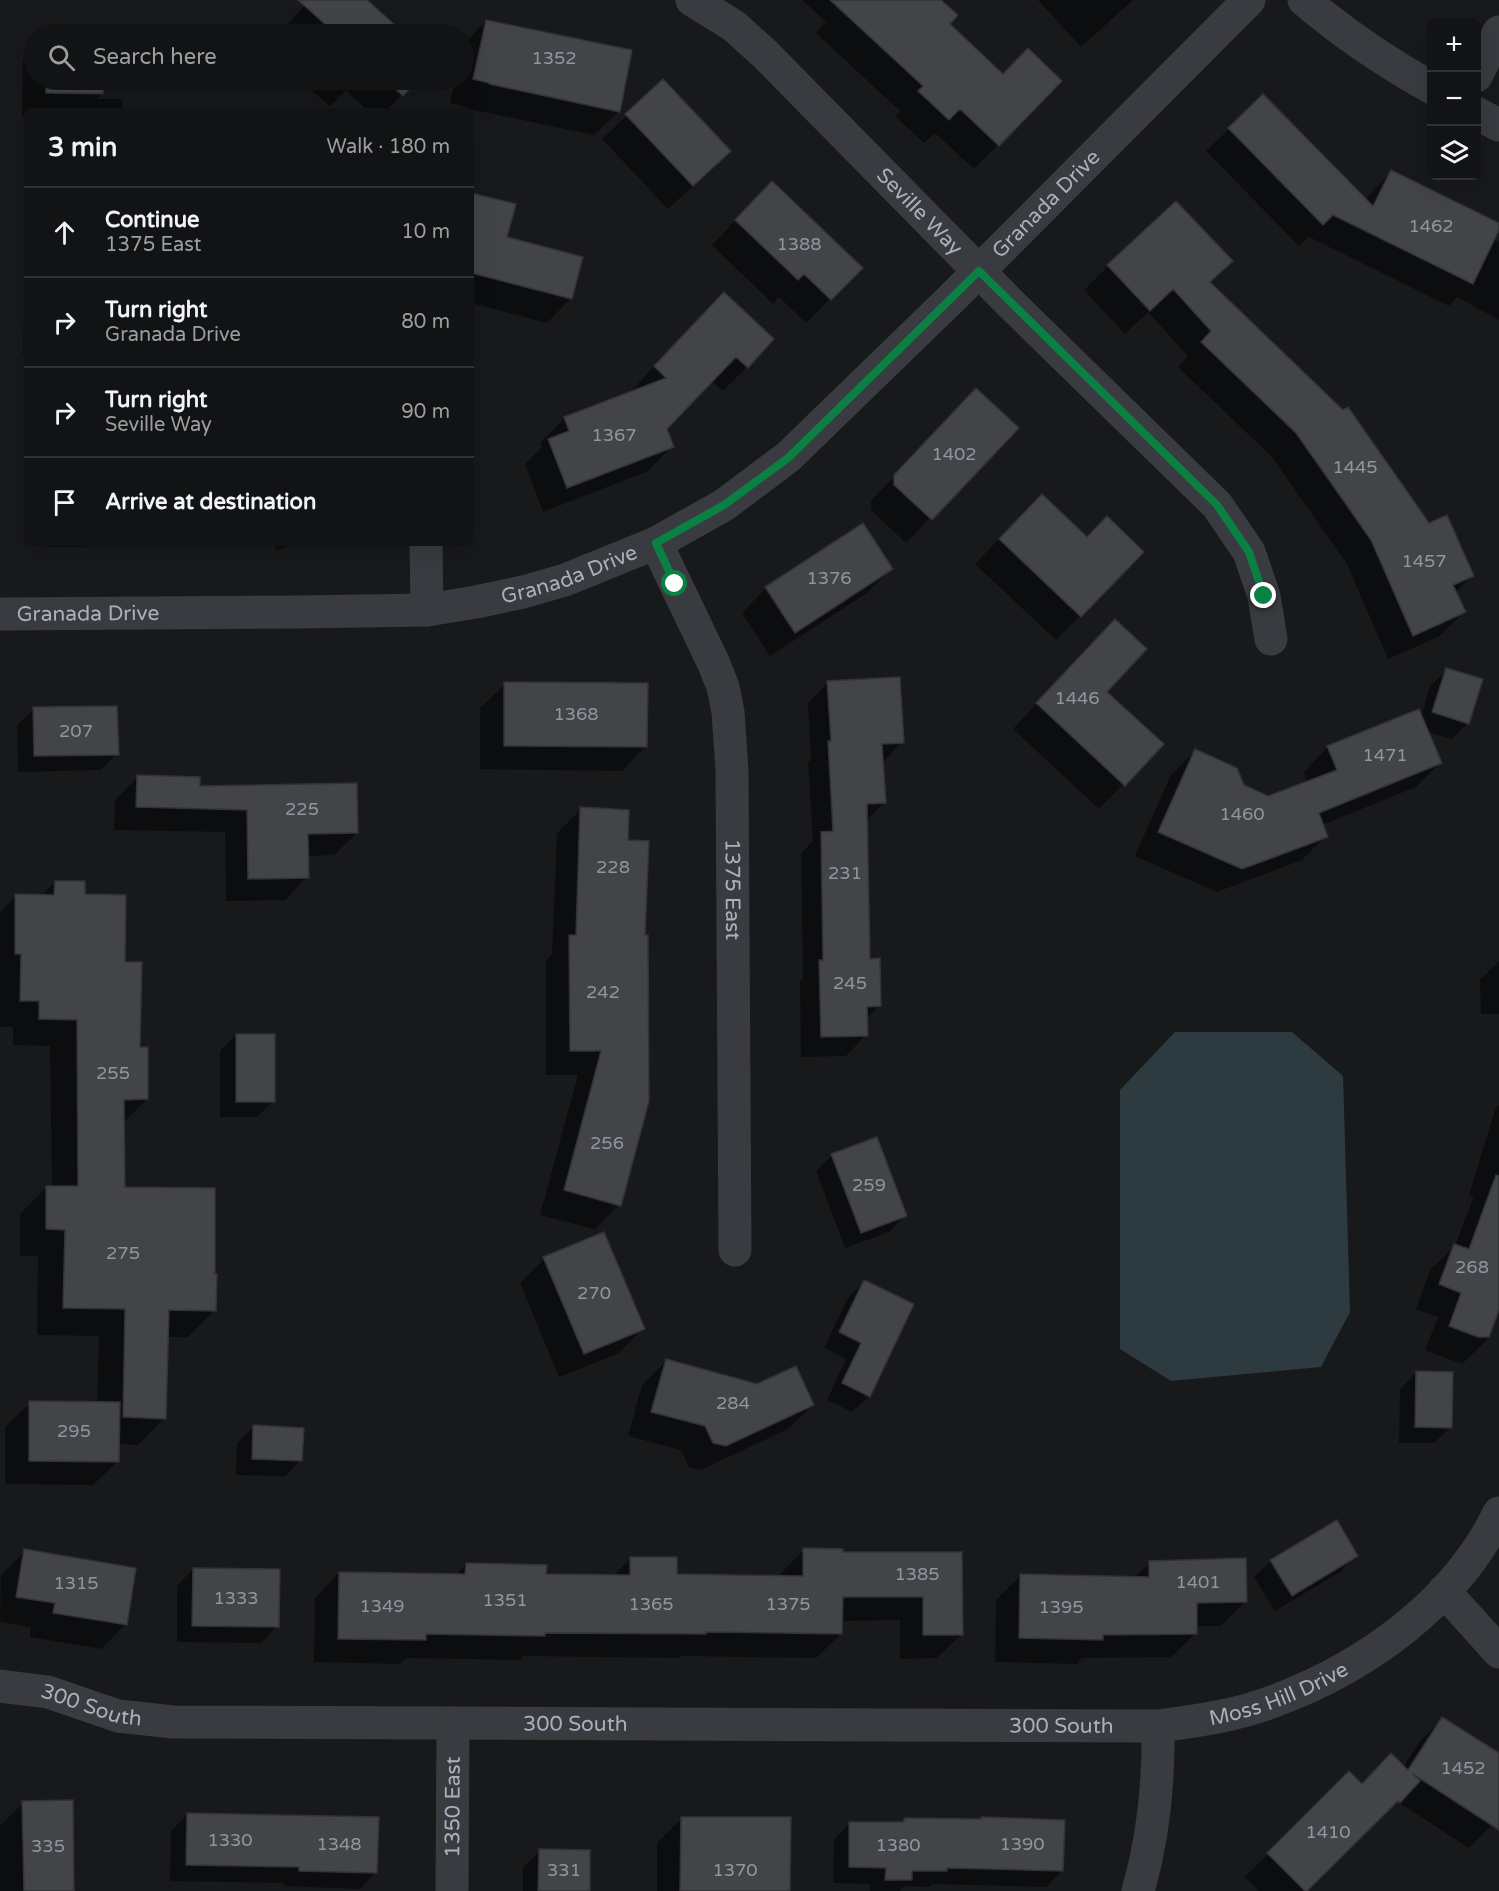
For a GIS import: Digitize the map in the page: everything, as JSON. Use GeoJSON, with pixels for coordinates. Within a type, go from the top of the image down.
{"type":"FeatureCollection","features":[{"type":"Feature","properties":{"kind":"street","name":"Seville Way"},"geometry":{"type":"LineString","coordinates":[[692,0],[734,26],[766,55],[979,271],[1217,505],[1249,552],[1264,596],[1271,639]]}},
{"type":"Feature","properties":{"kind":"street","name":"Granada Drive"},"geometry":{"type":"LineString","coordinates":[[0,614],[427,610],[476,602],[565,580],[656,543],[724,505],[788,458],[979,271],[1249,0]]}},
{"type":"Feature","properties":{"kind":"street"},"geometry":{"type":"LineString","coordinates":[[1304,0],[1363,44],[1427,86]]}},
{"type":"Feature","properties":{"kind":"street"},"geometry":{"type":"LineString","coordinates":[[1478,72],[1499,32]]}},
{"type":"Feature","properties":{"kind":"street"},"geometry":{"type":"LineString","coordinates":[[1481,116],[1499,125]]}},
{"type":"Feature","properties":{"kind":"street","name":"1375 East"},"geometry":{"type":"LineString","coordinates":[[656,543],[714,664],[723,687],[728,712],[732,770],[735,1250]]}},
{"type":"Feature","properties":{"kind":"street"},"geometry":{"type":"LineString","coordinates":[[426,546],[427,610]]}},
{"type":"Feature","properties":{"kind":"street","name":"Moss Hill Drive"},"geometry":{"type":"LineString","coordinates":[[1158,1726],[1194,1722],[1276,1701],[1353,1664],[1386,1642],[1444,1591],[1473,1556],[1499,1514]]}},
{"type":"Feature","properties":{"kind":"street"},"geometry":{"type":"LineString","coordinates":[[1444,1591],[1499,1652]]}},
{"type":"Feature","properties":{"kind":"street","name":"300 South"},"geometry":{"type":"LineString","coordinates":[[0,1686],[48,1692],[118,1716],[173,1722],[1158,1726]]}},
{"type":"Feature","properties":{"kind":"street","name":"1350 East"},"geometry":{"type":"LineString","coordinates":[[452,1891],[453,1723]]}},
{"type":"Feature","properties":{"kind":"street"},"geometry":{"type":"LineString","coordinates":[[1138,1891],[1147,1860],[1153,1823],[1158,1775],[1158,1726]]}},
{"type":"Feature","properties":{"kind":"shaded area"},"geometry":{"type":"Polygon","coordinates":[[[1175,1032],[1292,1032],[1343,1076],[1350,1312],[1321,1367],[1171,1381],[1120,1349],[1120,1090],[1175,1032]]]}},
{"type":"Feature","properties":{"kind":"building"},"geometry":{"type":"Polygon","coordinates":[[[298,0],[367,0],[394,24],[325,24],[298,0]]]}},
{"type":"Feature","properties":{"kind":"building"},"geometry":{"type":"Polygon","coordinates":[[[830,0],[941,0],[958,15],[950,24],[1003,74],[1028,48],[1062,81],[999,146],[960,109],[949,120],[918,91],[923,86],[830,0]]]}},
{"type":"Feature","properties":{"kind":"building"},"geometry":{"type":"Polygon","coordinates":[[[486,20],[632,50],[620,112],[489,84],[474,79],[486,20]]]}},
{"type":"Feature","properties":{"kind":"building"},"geometry":{"type":"Polygon","coordinates":[[[663,79],[731,151],[693,186],[625,114],[663,79]]]}},
{"type":"Feature","properties":{"kind":"building"},"geometry":{"type":"Polygon","coordinates":[[[46,90],[103,90],[103,94],[46,93],[46,90]]]}},
{"type":"Feature","properties":{"kind":"building"},"geometry":{"type":"Polygon","coordinates":[[[396,90],[409,90],[403,96],[396,90]]]}},
{"type":"Feature","properties":{"kind":"building"},"geometry":{"type":"Polygon","coordinates":[[[1263,94],[1373,206],[1391,170],[1499,223],[1499,230],[1473,284],[1333,215],[1323,225],[1228,128],[1263,94]]]}},
{"type":"Feature","properties":{"kind":"building"},"geometry":{"type":"Polygon","coordinates":[[[772,181],[863,268],[831,300],[804,274],[798,280],[735,220],[772,181]]]}},
{"type":"Feature","properties":{"kind":"building"},"geometry":{"type":"Polygon","coordinates":[[[474,194],[516,204],[507,237],[583,257],[572,299],[474,274],[474,194]]]}},
{"type":"Feature","properties":{"kind":"building"},"geometry":{"type":"Polygon","coordinates":[[[1176,201],[1233,261],[1210,282],[1343,410],[1348,407],[1429,523],[1447,515],[1474,576],[1453,585],[1466,612],[1413,636],[1371,540],[1296,433],[1201,342],[1211,331],[1173,289],[1150,311],[1107,265],[1176,201]]]}},
{"type":"Feature","properties":{"kind":"building"},"geometry":{"type":"Polygon","coordinates":[[[724,292],[774,339],[748,368],[736,357],[667,429],[674,447],[567,488],[548,439],[569,431],[564,417],[666,378],[654,366],[724,292]]]}},
{"type":"Feature","properties":{"kind":"building"},"geometry":{"type":"Polygon","coordinates":[[[976,388],[1019,428],[932,520],[894,485],[894,475],[976,388]]]}},
{"type":"Feature","properties":{"kind":"building"},"geometry":{"type":"Polygon","coordinates":[[[1042,494],[1087,537],[1107,516],[1144,552],[1081,617],[999,539],[1042,494]]]}},
{"type":"Feature","properties":{"kind":"building"},"geometry":{"type":"Polygon","coordinates":[[[863,523],[893,569],[795,633],[765,587],[863,523]]]}},
{"type":"Feature","properties":{"kind":"building"},"geometry":{"type":"Polygon","coordinates":[[[1115,619],[1147,649],[1107,692],[1164,744],[1125,786],[1036,703],[1115,619]]]}},
{"type":"Feature","properties":{"kind":"building"},"geometry":{"type":"Polygon","coordinates":[[[1446,668],[1483,679],[1469,724],[1432,712],[1446,668]]]}},
{"type":"Feature","properties":{"kind":"building"},"geometry":{"type":"Polygon","coordinates":[[[900,677],[904,743],[882,744],[886,803],[867,804],[870,959],[880,958],[881,1006],[867,1007],[868,1036],[821,1037],[819,960],[823,960],[821,832],[833,831],[827,681],[900,677]]]}},
{"type":"Feature","properties":{"kind":"building"},"geometry":{"type":"Polygon","coordinates":[[[504,682],[648,683],[647,747],[504,746],[504,682]]]}},
{"type":"Feature","properties":{"kind":"building"},"geometry":{"type":"Polygon","coordinates":[[[117,706],[119,755],[34,756],[33,707],[117,706]]]}},
{"type":"Feature","properties":{"kind":"building"},"geometry":{"type":"Polygon","coordinates":[[[1419,709],[1442,763],[1319,813],[1328,837],[1242,869],[1158,832],[1195,749],[1237,768],[1244,785],[1268,796],[1337,770],[1327,746],[1419,709]]]}},
{"type":"Feature","properties":{"kind":"building"},"geometry":{"type":"Polygon","coordinates":[[[137,775],[200,777],[200,786],[357,783],[358,833],[308,834],[309,878],[248,879],[247,810],[136,807],[137,775]]]}},
{"type":"Feature","properties":{"kind":"building"},"geometry":{"type":"Polygon","coordinates":[[[580,807],[629,810],[628,840],[649,841],[645,935],[648,935],[649,1101],[621,1206],[564,1190],[601,1051],[570,1051],[569,935],[576,935],[580,807]]]}},
{"type":"Feature","properties":{"kind":"building"},"geometry":{"type":"Polygon","coordinates":[[[55,881],[85,881],[85,894],[126,895],[125,962],[142,962],[140,1047],[148,1047],[148,1099],[124,1100],[125,1187],[215,1188],[216,1311],[169,1310],[166,1419],[123,1417],[125,1309],[63,1308],[65,1230],[46,1229],[46,1186],[78,1186],[77,1020],[39,1019],[39,1001],[20,1001],[21,954],[15,954],[15,894],[54,895],[55,881]]]}},
{"type":"Feature","properties":{"kind":"building"},"geometry":{"type":"Polygon","coordinates":[[[236,1034],[275,1034],[275,1102],[236,1102],[236,1034]]]}},
{"type":"Feature","properties":{"kind":"building"},"geometry":{"type":"Polygon","coordinates":[[[877,1137],[907,1216],[861,1233],[831,1154],[877,1137]]]}},
{"type":"Feature","properties":{"kind":"building"},"geometry":{"type":"Polygon","coordinates":[[[1496,1175],[1499,1176],[1499,1310],[1489,1337],[1478,1337],[1449,1326],[1461,1293],[1439,1284],[1454,1244],[1469,1249],[1496,1175]]]}},
{"type":"Feature","properties":{"kind":"building"},"geometry":{"type":"Polygon","coordinates":[[[604,1232],[645,1329],[584,1354],[543,1257],[604,1232]]]}},
{"type":"Feature","properties":{"kind":"building"},"geometry":{"type":"Polygon","coordinates":[[[864,1280],[914,1304],[870,1397],[842,1383],[861,1343],[839,1332],[864,1280]]]}},
{"type":"Feature","properties":{"kind":"building"},"geometry":{"type":"Polygon","coordinates":[[[666,1359],[757,1384],[796,1366],[814,1405],[726,1446],[713,1443],[705,1426],[651,1412],[666,1359]]]}},
{"type":"Feature","properties":{"kind":"building"},"geometry":{"type":"Polygon","coordinates":[[[1416,1371],[1453,1372],[1452,1428],[1415,1427],[1416,1371]]]}},
{"type":"Feature","properties":{"kind":"building"},"geometry":{"type":"Polygon","coordinates":[[[29,1401],[120,1402],[119,1462],[29,1461],[29,1401]]]}},
{"type":"Feature","properties":{"kind":"building"},"geometry":{"type":"Polygon","coordinates":[[[253,1425],[304,1428],[302,1461],[252,1459],[253,1425]]]}},
{"type":"Feature","properties":{"kind":"building"},"geometry":{"type":"Polygon","coordinates":[[[1337,1520],[1358,1556],[1292,1596],[1270,1560],[1337,1520]]]}},
{"type":"Feature","properties":{"kind":"building"},"geometry":{"type":"Polygon","coordinates":[[[803,1548],[843,1549],[843,1552],[962,1552],[963,1635],[923,1635],[923,1597],[843,1597],[842,1634],[545,1633],[545,1636],[426,1634],[426,1640],[338,1639],[339,1572],[465,1574],[466,1563],[547,1565],[546,1574],[630,1575],[630,1557],[677,1557],[677,1574],[803,1576],[803,1548]]]}},
{"type":"Feature","properties":{"kind":"building"},"geometry":{"type":"Polygon","coordinates":[[[24,1549],[136,1568],[127,1625],[53,1613],[55,1603],[16,1597],[24,1549]]]}},
{"type":"Feature","properties":{"kind":"building"},"geometry":{"type":"Polygon","coordinates":[[[1246,1558],[1247,1602],[1197,1603],[1197,1634],[1103,1635],[1103,1640],[1019,1638],[1020,1574],[1149,1577],[1149,1561],[1246,1558]]]}},
{"type":"Feature","properties":{"kind":"building"},"geometry":{"type":"Polygon","coordinates":[[[193,1568],[280,1569],[279,1627],[192,1626],[193,1568]]]}},
{"type":"Feature","properties":{"kind":"building"},"geometry":{"type":"Polygon","coordinates":[[[1442,1717],[1499,1753],[1499,1830],[1413,1774],[1420,1781],[1400,1803],[1398,1801],[1307,1891],[1267,1853],[1349,1771],[1362,1784],[1391,1753],[1408,1770],[1442,1717]]]}},
{"type":"Feature","properties":{"kind":"building"},"geometry":{"type":"Polygon","coordinates":[[[73,1800],[74,1891],[24,1891],[22,1801],[73,1800]]]}},
{"type":"Feature","properties":{"kind":"building"},"geometry":{"type":"Polygon","coordinates":[[[187,1813],[379,1817],[377,1873],[299,1871],[299,1867],[186,1865],[187,1813]]]}},
{"type":"Feature","properties":{"kind":"building"},"geometry":{"type":"Polygon","coordinates":[[[681,1817],[791,1817],[790,1891],[680,1891],[681,1817]]]}},
{"type":"Feature","properties":{"kind":"building"},"geometry":{"type":"Polygon","coordinates":[[[981,1817],[1065,1820],[1063,1871],[947,1868],[947,1871],[912,1871],[912,1880],[885,1880],[886,1868],[849,1867],[849,1822],[904,1822],[904,1818],[981,1819],[981,1817]]]}},
{"type":"Feature","properties":{"kind":"building"},"geometry":{"type":"Polygon","coordinates":[[[539,1849],[590,1850],[590,1891],[538,1891],[539,1849]]]}},
{"type":"Feature","properties":{"kind":"route"},"geometry":{"type":"LineString","coordinates":[[675,584],[656,543],[724,505],[788,458],[979,271],[1217,505],[1249,552],[1264,596]]}}]}
